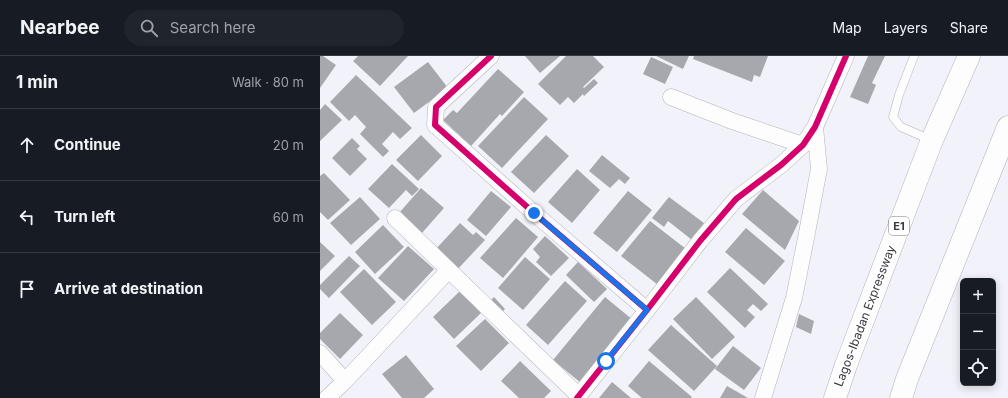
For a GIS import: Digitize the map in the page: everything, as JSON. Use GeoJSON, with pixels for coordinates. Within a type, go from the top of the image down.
{"type":"FeatureCollection","features":[{"type":"Feature","properties":{"kind":"highway","name":"Lagos-Ibadan Expressway"},"geometry":{"type":"LineString","coordinates":[[835,398],[846,365],[932,140],[969,56]]}},
{"type":"Feature","properties":{"kind":"highway"},"geometry":{"type":"LineString","coordinates":[[901,398],[910,372],[1007,133]]}},
{"type":"Feature","properties":{"kind":"street"},"geometry":{"type":"LineString","coordinates":[[491,56],[436,108],[435,125],[534,213],[647,310]]}},
{"type":"Feature","properties":{"kind":"street"},"geometry":{"type":"LineString","coordinates":[[395,218],[578,397],[700,241],[736,199],[781,165],[803,145],[815,127],[846,56]]}},
{"type":"Feature","properties":{"kind":"street"},"geometry":{"type":"LineString","coordinates":[[671,97],[732,121],[803,145]]}},
{"type":"Feature","properties":{"kind":"street"},"geometry":{"type":"LineString","coordinates":[[763,398],[794,298],[806,238],[819,169],[815,127]]}},
{"type":"Feature","properties":{"kind":"street"},"geometry":{"type":"LineString","coordinates":[[327,398],[345,381],[448,271]]}},
{"type":"Feature","properties":{"kind":"street"},"geometry":{"type":"LineString","coordinates":[[320,353],[345,381]]}},
{"type":"Feature","properties":{"kind":"lane"},"geometry":{"type":"LineString","coordinates":[[914,56],[898,95],[893,117],[901,127],[932,140]]}},
{"type":"Feature","properties":{"kind":"building"},"geometry":{"type":"Polygon","coordinates":[[[320,56],[323,56],[336,65],[320,88],[320,56]]]}},
{"type":"Feature","properties":{"kind":"building"},"geometry":{"type":"Polygon","coordinates":[[[358,56],[408,56],[380,86],[353,61],[358,56]]]}},
{"type":"Feature","properties":{"kind":"building"},"geometry":{"type":"Polygon","coordinates":[[[525,56],[560,56],[540,73],[525,56]]]}},
{"type":"Feature","properties":{"kind":"building"},"geometry":{"type":"Polygon","coordinates":[[[566,56],[593,56],[604,67],[583,87],[584,88],[594,79],[598,83],[584,96],[583,94],[574,103],[568,97],[560,105],[538,84],[566,56]]]}},
{"type":"Feature","properties":{"kind":"building"},"geometry":{"type":"Polygon","coordinates":[[[656,56],[689,56],[683,69],[656,56]]]}},
{"type":"Feature","properties":{"kind":"building"},"geometry":{"type":"Polygon","coordinates":[[[694,56],[768,56],[760,77],[754,75],[752,82],[693,59],[694,56]]]}},
{"type":"Feature","properties":{"kind":"building"},"geometry":{"type":"Polygon","coordinates":[[[868,56],[885,56],[872,83],[876,85],[868,104],[850,97],[868,56]]]}},
{"type":"Feature","properties":{"kind":"building"},"geometry":{"type":"Polygon","coordinates":[[[651,57],[673,67],[665,84],[643,74],[651,57]]]}},
{"type":"Feature","properties":{"kind":"building"},"geometry":{"type":"Polygon","coordinates":[[[428,62],[448,88],[414,113],[394,87],[428,62]]]}},
{"type":"Feature","properties":{"kind":"building"},"geometry":{"type":"Polygon","coordinates":[[[498,69],[524,92],[502,116],[500,114],[471,146],[443,120],[453,110],[457,113],[498,69]]]}},
{"type":"Feature","properties":{"kind":"building"},"geometry":{"type":"Polygon","coordinates":[[[356,75],[412,128],[400,139],[393,132],[382,144],[389,151],[383,157],[360,134],[366,127],[355,115],[349,121],[330,102],[356,75]]]}},
{"type":"Feature","properties":{"kind":"building"},"geometry":{"type":"Polygon","coordinates":[[[524,97],[548,119],[502,168],[478,146],[524,97]]]}},
{"type":"Feature","properties":{"kind":"building"},"geometry":{"type":"Polygon","coordinates":[[[325,104],[342,120],[320,141],[320,110],[325,104]]]}},
{"type":"Feature","properties":{"kind":"building"},"geometry":{"type":"Polygon","coordinates":[[[421,135],[442,156],[418,181],[396,160],[421,135]]]}},
{"type":"Feature","properties":{"kind":"building"},"geometry":{"type":"Polygon","coordinates":[[[546,135],[569,156],[534,193],[511,172],[546,135]]]}},
{"type":"Feature","properties":{"kind":"building"},"geometry":{"type":"Polygon","coordinates":[[[352,138],[360,146],[357,149],[367,159],[350,176],[332,158],[352,138]]]}},
{"type":"Feature","properties":{"kind":"building"},"geometry":{"type":"Polygon","coordinates":[[[602,155],[630,178],[625,184],[619,179],[610,188],[589,171],[602,155]]]}},
{"type":"Feature","properties":{"kind":"building"},"geometry":{"type":"Polygon","coordinates":[[[392,164],[419,189],[412,196],[406,190],[389,208],[368,189],[392,164]]]}},
{"type":"Feature","properties":{"kind":"building"},"geometry":{"type":"Polygon","coordinates":[[[577,169],[600,190],[572,223],[548,202],[577,169]]]}},
{"type":"Feature","properties":{"kind":"building"},"geometry":{"type":"Polygon","coordinates":[[[324,173],[350,200],[328,220],[320,212],[320,176],[324,173]]]}},
{"type":"Feature","properties":{"kind":"building"},"geometry":{"type":"Polygon","coordinates":[[[421,188],[444,208],[422,233],[399,213],[421,188]]]}},
{"type":"Feature","properties":{"kind":"building"},"geometry":{"type":"Polygon","coordinates":[[[763,190],[799,221],[785,250],[742,214],[763,190]]]}},
{"type":"Feature","properties":{"kind":"building"},"geometry":{"type":"Polygon","coordinates":[[[491,191],[511,207],[486,236],[467,220],[491,191]]]}},
{"type":"Feature","properties":{"kind":"building"},"geometry":{"type":"Polygon","coordinates":[[[628,191],[652,210],[617,252],[593,233],[628,191]]]}},
{"type":"Feature","properties":{"kind":"building"},"geometry":{"type":"Polygon","coordinates":[[[360,197],[380,219],[351,245],[330,223],[360,197]]]}},
{"type":"Feature","properties":{"kind":"building"},"geometry":{"type":"Polygon","coordinates":[[[669,197],[704,223],[692,240],[668,221],[664,227],[652,218],[669,197]]]}},
{"type":"Feature","properties":{"kind":"building"},"geometry":{"type":"Polygon","coordinates":[[[516,218],[538,237],[503,278],[480,258],[516,218]]]}},
{"type":"Feature","properties":{"kind":"building"},"geometry":{"type":"Polygon","coordinates":[[[650,221],[686,249],[658,285],[621,256],[650,221]]]}},
{"type":"Feature","properties":{"kind":"building"},"geometry":{"type":"Polygon","coordinates":[[[460,223],[473,235],[476,232],[485,240],[456,271],[434,251],[460,223]]]}},
{"type":"Feature","properties":{"kind":"building"},"geometry":{"type":"Polygon","coordinates":[[[383,225],[404,247],[375,274],[355,252],[383,225]]]}},
{"type":"Feature","properties":{"kind":"building"},"geometry":{"type":"Polygon","coordinates":[[[746,228],[785,261],[764,285],[725,252],[746,228]]]}},
{"type":"Feature","properties":{"kind":"building"},"geometry":{"type":"Polygon","coordinates":[[[545,236],[569,258],[551,276],[536,262],[540,257],[533,249],[545,236]]]}},
{"type":"Feature","properties":{"kind":"building"},"geometry":{"type":"Polygon","coordinates":[[[320,242],[335,256],[320,271],[320,242]]]}},
{"type":"Feature","properties":{"kind":"building"},"geometry":{"type":"Polygon","coordinates":[[[408,246],[434,269],[404,301],[378,278],[408,246]]]}},
{"type":"Feature","properties":{"kind":"building"},"geometry":{"type":"Polygon","coordinates":[[[349,256],[360,266],[329,298],[320,289],[320,285],[349,256]]]}},
{"type":"Feature","properties":{"kind":"building"},"geometry":{"type":"Polygon","coordinates":[[[525,257],[550,279],[523,310],[498,288],[525,257]]]}},
{"type":"Feature","properties":{"kind":"building"},"geometry":{"type":"Polygon","coordinates":[[[578,262],[607,289],[594,302],[566,275],[578,262]]]}},
{"type":"Feature","properties":{"kind":"building"},"geometry":{"type":"Polygon","coordinates":[[[730,268],[768,304],[761,311],[753,304],[747,310],[755,317],[745,328],[707,292],[730,268]]]}},
{"type":"Feature","properties":{"kind":"building"},"geometry":{"type":"Polygon","coordinates":[[[364,269],[396,302],[372,325],[340,292],[364,269]]]}},
{"type":"Feature","properties":{"kind":"building"},"geometry":{"type":"Polygon","coordinates":[[[565,281],[587,301],[548,345],[526,325],[565,281]]]}},
{"type":"Feature","properties":{"kind":"building"},"geometry":{"type":"Polygon","coordinates":[[[460,291],[481,313],[454,339],[433,317],[460,291]]]}},
{"type":"Feature","properties":{"kind":"building"},"geometry":{"type":"Polygon","coordinates":[[[494,297],[505,309],[499,315],[488,303],[494,297]]]}},
{"type":"Feature","properties":{"kind":"building"},"geometry":{"type":"Polygon","coordinates":[[[605,297],[633,320],[581,383],[553,360],[605,297]]]}},
{"type":"Feature","properties":{"kind":"building"},"geometry":{"type":"Polygon","coordinates":[[[696,297],[735,337],[712,359],[673,319],[696,297]]]}},
{"type":"Feature","properties":{"kind":"building"},"geometry":{"type":"Polygon","coordinates":[[[340,313],[363,335],[340,359],[320,339],[320,333],[340,313]]]}},
{"type":"Feature","properties":{"kind":"building"},"geometry":{"type":"Polygon","coordinates":[[[799,314],[814,321],[811,334],[796,327],[799,314]]]}},
{"type":"Feature","properties":{"kind":"building"},"geometry":{"type":"Polygon","coordinates":[[[485,319],[509,343],[481,371],[456,346],[485,319]]]}},
{"type":"Feature","properties":{"kind":"building"},"geometry":{"type":"Polygon","coordinates":[[[671,325],[717,366],[694,391],[648,350],[671,325]]]}},
{"type":"Feature","properties":{"kind":"building"},"geometry":{"type":"Polygon","coordinates":[[[733,346],[761,368],[744,390],[715,369],[733,346]]]}},
{"type":"Feature","properties":{"kind":"building"},"geometry":{"type":"Polygon","coordinates":[[[406,355],[434,389],[424,398],[402,398],[382,374],[406,355]]]}},
{"type":"Feature","properties":{"kind":"building"},"geometry":{"type":"Polygon","coordinates":[[[520,361],[551,391],[544,398],[519,398],[501,381],[520,361]]]}},
{"type":"Feature","properties":{"kind":"building"},"geometry":{"type":"Polygon","coordinates":[[[649,361],[692,397],[642,398],[628,386],[649,361]]]}},
{"type":"Feature","properties":{"kind":"building"},"geometry":{"type":"Polygon","coordinates":[[[612,382],[631,398],[599,398],[612,382]]]}},
{"type":"Feature","properties":{"kind":"building"},"geometry":{"type":"Polygon","coordinates":[[[727,386],[748,398],[720,398],[727,386]]]}},
{"type":"Feature","properties":{"kind":"cycle path"},"geometry":{"type":"LineString","coordinates":[[491,56],[436,107],[435,125],[534,213],[647,310]]}},
{"type":"Feature","properties":{"kind":"cycle path"},"geometry":{"type":"LineString","coordinates":[[577,398],[700,241],[736,199],[781,165],[803,145],[815,127],[846,56]]}},
{"type":"Feature","properties":{"kind":"route"},"geometry":{"type":"LineString","coordinates":[[534,213],[647,310],[606,361]]}}]}
